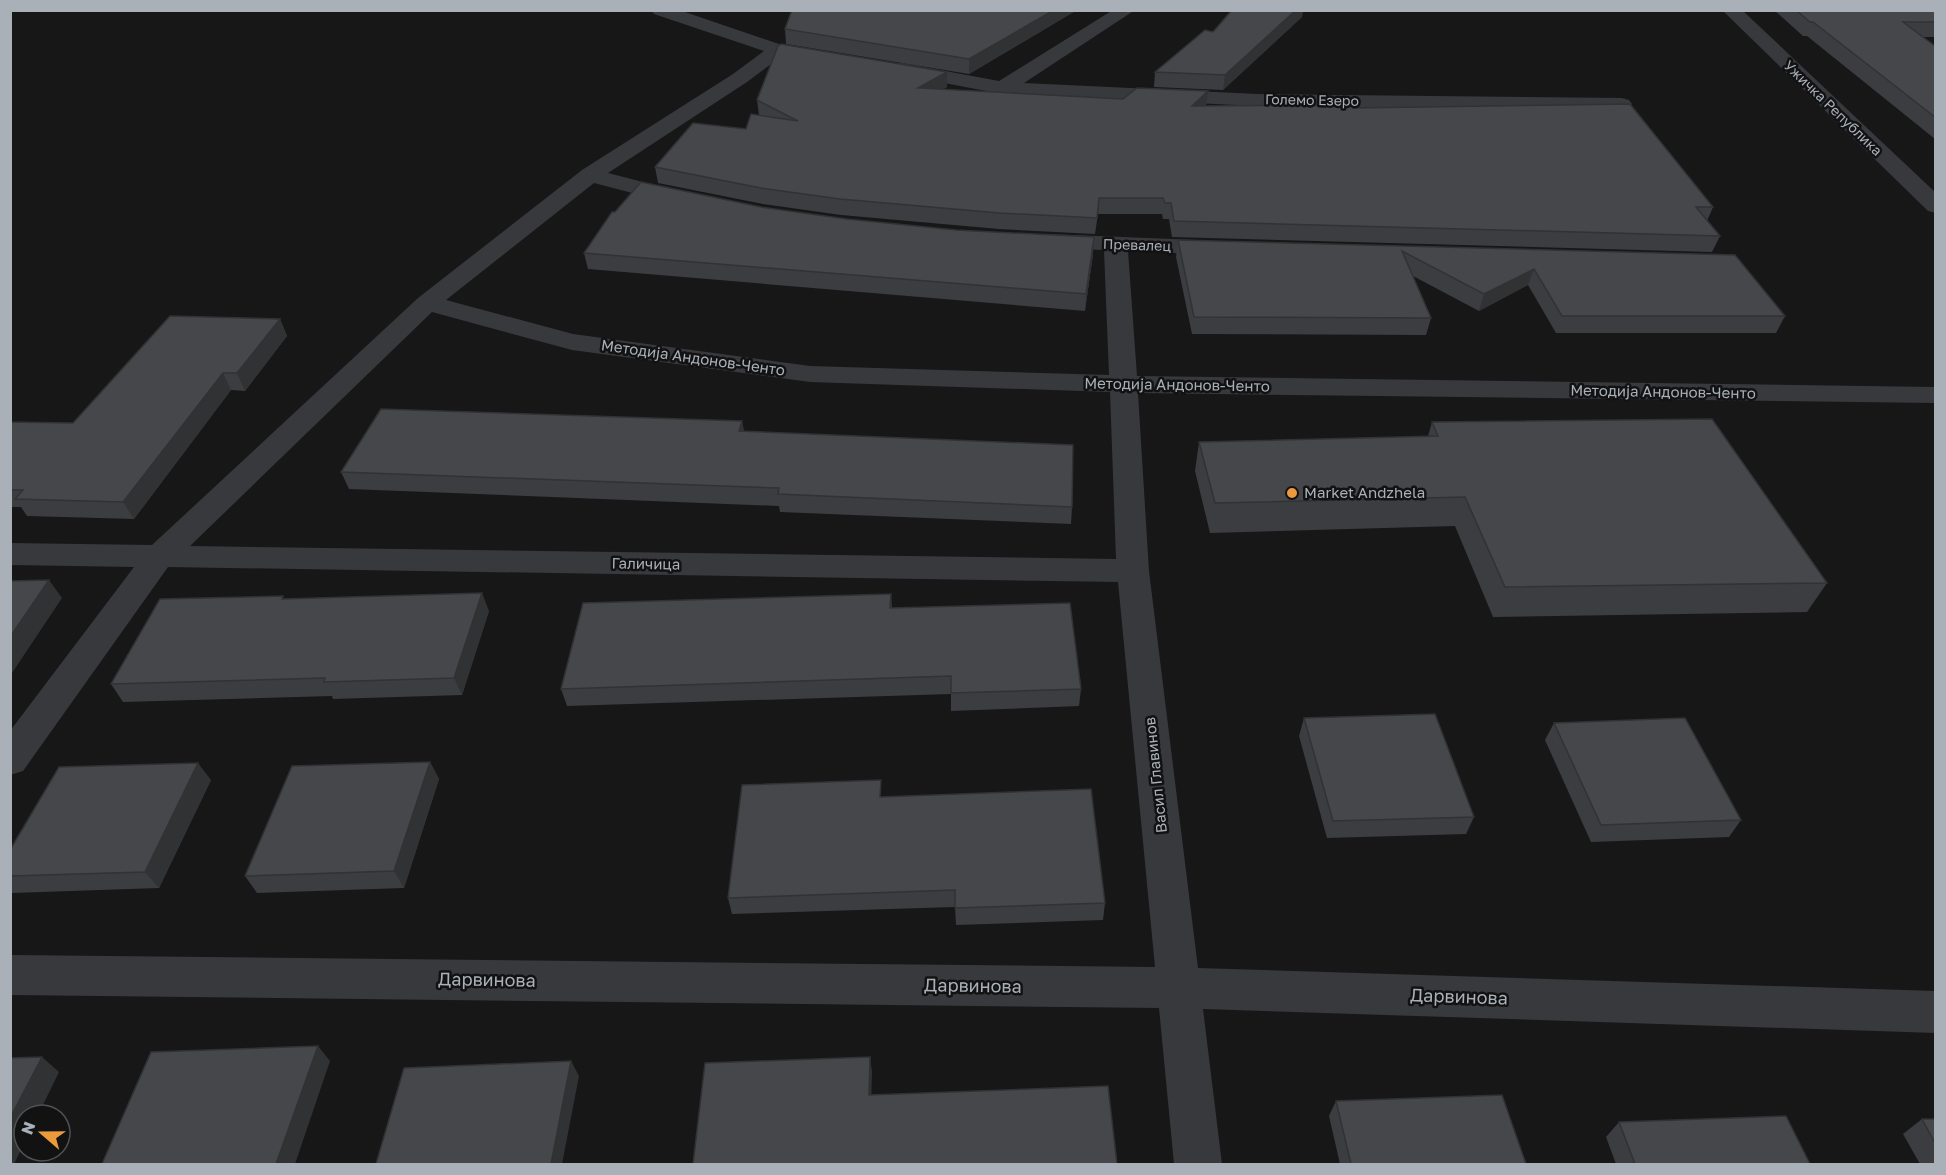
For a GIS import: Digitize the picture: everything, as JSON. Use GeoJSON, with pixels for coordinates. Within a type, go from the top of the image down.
{"type":"FeatureCollection","features":[{"type":"Feature","properties":{"kind":"street"},"geometry":{"type":"LineString","coordinates":[[660,10],[778,50],[811,55]]}},
{"type":"Feature","properties":{"kind":"street"},"geometry":{"type":"LineString","coordinates":[[1002,88],[1126,10]]}},
{"type":"Feature","properties":{"kind":"street","name":"Ужичка Република"},"geometry":{"type":"LineString","coordinates":[[1731,10],[1935,206]]}},
{"type":"Feature","properties":{"kind":"street"},"geometry":{"type":"LineString","coordinates":[[10,760],[159,557],[427,303],[590,175],[740,78],[778,50]]}},
{"type":"Feature","properties":{"kind":"street","name":"Големо Езеро"},"geometry":{"type":"LineString","coordinates":[[889,67],[1002,88],[1258,100],[1622,104]]}},
{"type":"Feature","properties":{"kind":"street"},"geometry":{"type":"LineString","coordinates":[[590,175],[700,202]]}},
{"type":"Feature","properties":{"kind":"street","name":"Превалец"},"geometry":{"type":"LineString","coordinates":[[1025,240],[1248,249]]}},
{"type":"Feature","properties":{"kind":"street","name":"Васил Главинов"},"geometry":{"type":"LineString","coordinates":[[1116,245],[1133,571],[1198,1164]]}},
{"type":"Feature","properties":{"kind":"street","name":"Методија Андонов-Ченто"},"geometry":{"type":"LineString","coordinates":[[427,303],[572,342],[810,374],[1122,384],[1935,396]]}},
{"type":"Feature","properties":{"kind":"street","name":"Галичица"},"geometry":{"type":"LineString","coordinates":[[10,554],[1133,571]]}},
{"type":"Feature","properties":{"kind":"street","name":"Дарвинова"},"geometry":{"type":"LineString","coordinates":[[10,975],[1180,988],[1935,1012]]}},
{"type":"Feature","properties":{"kind":"building"},"geometry":{"type":"Polygon","coordinates":[[[792,10],[1054,10],[969,59],[785,29],[792,10]]]}},
{"type":"Feature","properties":{"kind":"building"},"geometry":{"type":"Polygon","coordinates":[[[1232,10],[1296,10],[1225,75],[1155,72],[1205,30],[1213,32],[1232,10]]]}},
{"type":"Feature","properties":{"kind":"building"},"geometry":{"type":"Polygon","coordinates":[[[1796,10],[1935,10],[1935,22],[1903,22],[1935,46],[1935,117],[1813,22],[1810,22],[1796,10]]]}},
{"type":"Feature","properties":{"kind":"building"},"geometry":{"type":"Polygon","coordinates":[[[781,44],[947,72],[918,88],[1123,99],[1137,88],[1208,91],[1192,106],[1352,105],[1353,108],[1630,104],[1713,207],[1696,207],[1720,236],[1174,221],[1171,203],[1165,203],[1163,198],[1099,198],[1097,218],[999,213],[840,199],[761,188],[655,167],[693,123],[746,129],[751,114],[798,121],[757,100],[778,46],[781,44]]]}},
{"type":"Feature","properties":{"kind":"building"},"geometry":{"type":"Polygon","coordinates":[[[641,182],[761,207],[847,219],[956,230],[1094,237],[1086,294],[584,253],[612,212],[615,212],[641,182]]]}},
{"type":"Feature","properties":{"kind":"building"},"geometry":{"type":"Polygon","coordinates":[[[1178,240],[1735,255],[1785,316],[1562,316],[1534,269],[1484,294],[1402,251],[1431,318],[1194,317],[1178,240]]]}},
{"type":"Feature","properties":{"kind":"building"},"geometry":{"type":"Polygon","coordinates":[[[170,316],[280,319],[237,373],[223,373],[123,502],[15,499],[23,490],[10,490],[10,422],[73,423],[170,316]]]}},
{"type":"Feature","properties":{"kind":"building"},"geometry":{"type":"Polygon","coordinates":[[[381,409],[742,421],[739,431],[1073,445],[1072,507],[778,494],[779,488],[341,472],[381,409]]]}},
{"type":"Feature","properties":{"kind":"building"},"geometry":{"type":"Polygon","coordinates":[[[1712,419],[1827,583],[1505,587],[1465,497],[1215,503],[1199,442],[1438,436],[1432,422],[1712,419]]]}},
{"type":"Feature","properties":{"kind":"building"},"geometry":{"type":"Polygon","coordinates":[[[49,580],[10,637],[10,581],[49,580]]]}},
{"type":"Feature","properties":{"kind":"building"},"geometry":{"type":"Polygon","coordinates":[[[482,593],[454,678],[324,682],[325,678],[111,684],[160,599],[283,596],[282,599],[482,593]]]}},
{"type":"Feature","properties":{"kind":"building"},"geometry":{"type":"Polygon","coordinates":[[[891,594],[890,608],[1070,603],[1081,689],[951,693],[951,676],[561,689],[583,603],[891,594]]]}},
{"type":"Feature","properties":{"kind":"building"},"geometry":{"type":"Polygon","coordinates":[[[1435,714],[1474,817],[1333,821],[1304,718],[1435,714]]]}},
{"type":"Feature","properties":{"kind":"building"},"geometry":{"type":"Polygon","coordinates":[[[1685,718],[1741,820],[1601,825],[1554,723],[1685,718]]]}},
{"type":"Feature","properties":{"kind":"building"},"geometry":{"type":"Polygon","coordinates":[[[430,762],[394,871],[245,876],[292,766],[430,762]]]}},
{"type":"Feature","properties":{"kind":"building"},"geometry":{"type":"Polygon","coordinates":[[[198,763],[145,872],[10,876],[10,850],[59,767],[198,763]]]}},
{"type":"Feature","properties":{"kind":"building"},"geometry":{"type":"Polygon","coordinates":[[[881,780],[880,797],[1091,789],[1105,903],[955,908],[955,890],[728,898],[742,785],[881,780]]]}},
{"type":"Feature","properties":{"kind":"building"},"geometry":{"type":"Polygon","coordinates":[[[318,1046],[276,1164],[102,1164],[151,1052],[318,1046]]]}},
{"type":"Feature","properties":{"kind":"building"},"geometry":{"type":"Polygon","coordinates":[[[42,1057],[18,1103],[12,1103],[10,1118],[10,1058],[42,1057]]]}},
{"type":"Feature","properties":{"kind":"building"},"geometry":{"type":"Polygon","coordinates":[[[870,1057],[869,1095],[1108,1086],[1117,1164],[693,1164],[705,1063],[870,1057]]]}},
{"type":"Feature","properties":{"kind":"building"},"geometry":{"type":"Polygon","coordinates":[[[571,1061],[551,1164],[376,1164],[404,1068],[571,1061]]]}},
{"type":"Feature","properties":{"kind":"building"},"geometry":{"type":"Polygon","coordinates":[[[1502,1095],[1526,1164],[1351,1164],[1336,1101],[1502,1095]]]}},
{"type":"Feature","properties":{"kind":"building"},"geometry":{"type":"Polygon","coordinates":[[[1786,1116],[1810,1164],[1635,1164],[1619,1122],[1786,1116]]]}},
{"type":"Feature","properties":{"kind":"building"},"geometry":{"type":"Polygon","coordinates":[[[1922,1119],[1935,1119],[1935,1143],[1922,1119]]]}},
{"type":"Feature","properties":{"kind":"place","name":"Market Andzhela"},"geometry":{"type":"Point","coordinates":[1292,493]}}]}
